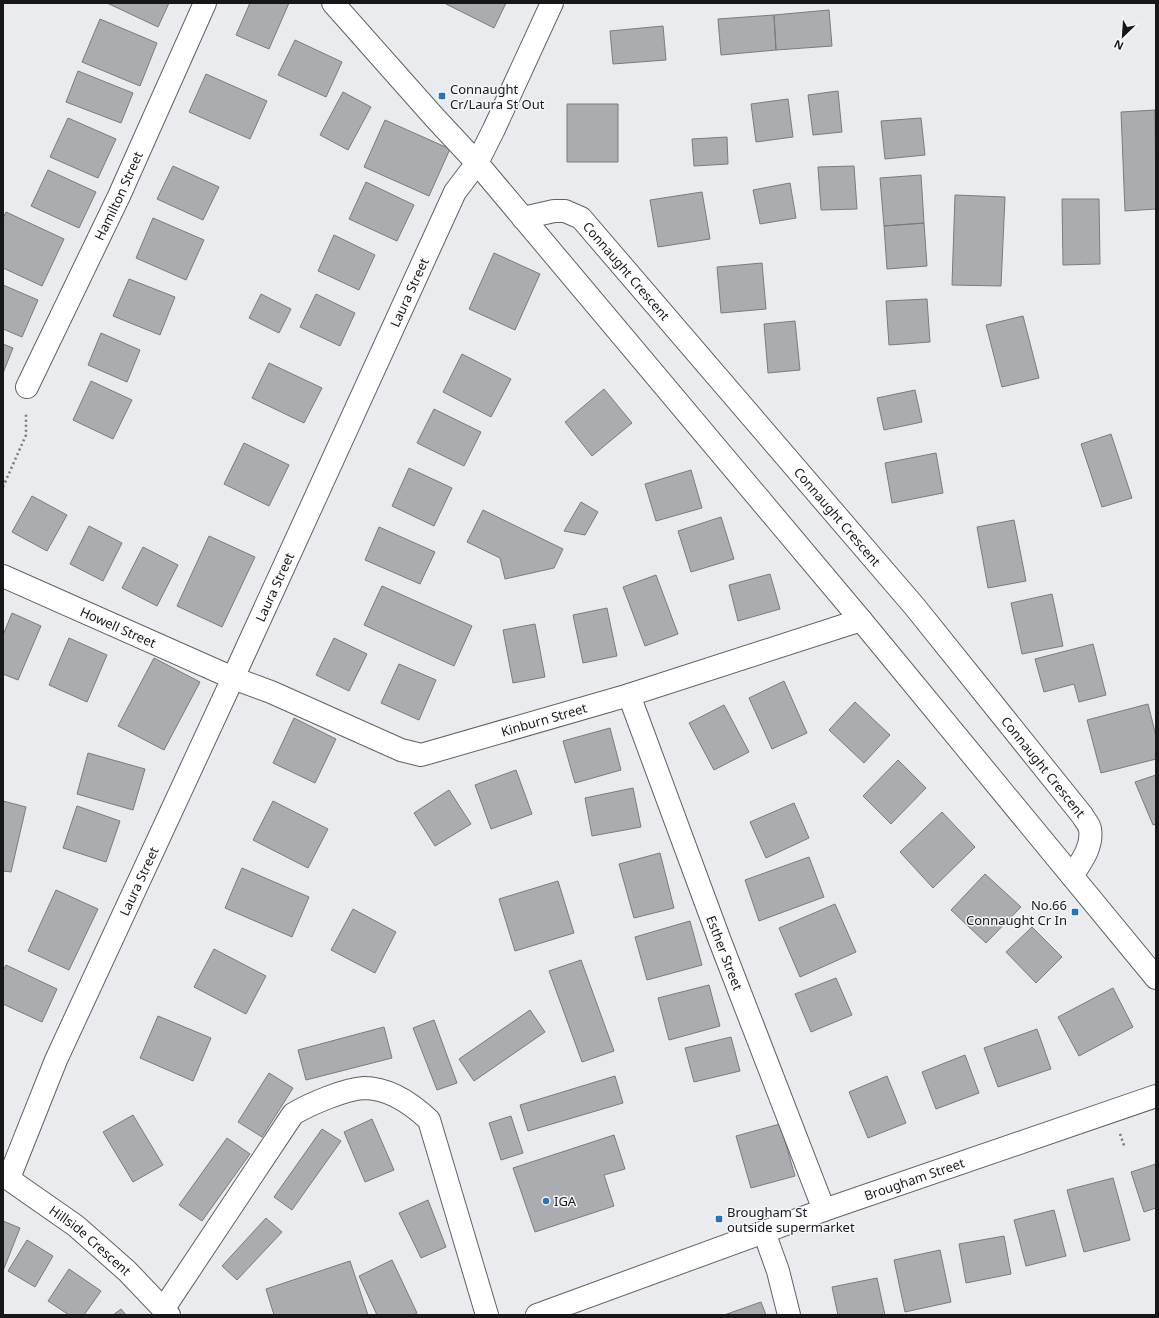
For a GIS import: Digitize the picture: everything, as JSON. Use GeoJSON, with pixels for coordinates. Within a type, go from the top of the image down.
{"type":"FeatureCollection","features":[{"type":"Feature","properties":{"kind":"street","name":"Hamilton Street"},"geometry":{"type":"LineString","coordinates":[[27,387],[119,196],[205,3]]}},
{"type":"Feature","properties":{"kind":"street"},"geometry":{"type":"LineString","coordinates":[[333,3],[477,163],[861,620],[1156,978]]}},
{"type":"Feature","properties":{"kind":"street","name":"Laura Street"},"geometry":{"type":"LineString","coordinates":[[6,1176],[56,1060],[233,678],[455,192],[477,163],[552,3]]}},
{"type":"Feature","properties":{"kind":"street","name":"Connaught Crescent"},"geometry":{"type":"LineString","coordinates":[[523,218],[565,210],[581,218],[915,607],[1082,815],[1090,828],[1090,843],[1084,857],[1072,876]]}},
{"type":"Feature","properties":{"kind":"street","name":"Howell Street"},"geometry":{"type":"LineString","coordinates":[[3,576],[233,678]]}},
{"type":"Feature","properties":{"kind":"street","name":"Kinburn Street"},"geometry":{"type":"LineString","coordinates":[[233,678],[271,692],[401,750],[420,756],[629,695],[861,620]]}},
{"type":"Feature","properties":{"kind":"street","name":"Esther Street"},"geometry":{"type":"LineString","coordinates":[[629,695],[720,941],[824,1210]]}},
{"type":"Feature","properties":{"kind":"street"},"geometry":{"type":"LineString","coordinates":[[167,1312],[293,1114],[310,1104],[364,1088],[381,1091],[400,1099],[415,1107],[429,1120],[487,1315]]}},
{"type":"Feature","properties":{"kind":"street","name":"Brougham Street"},"geometry":{"type":"LineString","coordinates":[[537,1315],[824,1210],[1156,1096]]}},
{"type":"Feature","properties":{"kind":"street","name":"Hillside Crescent"},"geometry":{"type":"LineString","coordinates":[[6,1176],[76,1226],[127,1271],[167,1312]]}},
{"type":"Feature","properties":{"kind":"street"},"geometry":{"type":"LineString","coordinates":[[764,1232],[778,1271],[789,1315]]}},
{"type":"Feature","properties":{"kind":"path"},"geometry":{"type":"LineString","coordinates":[[3,487],[26,435],[27,387]]}},
{"type":"Feature","properties":{"kind":"path"},"geometry":{"type":"LineString","coordinates":[[1120,1133],[1125,1148]]}},
{"type":"Feature","properties":{"kind":"building"},"geometry":{"type":"Polygon","coordinates":[[[107,3],[169,3],[158,27],[107,3]]]}},
{"type":"Feature","properties":{"kind":"building"},"geometry":{"type":"Polygon","coordinates":[[[250,3],[289,3],[269,49],[236,35],[250,3]]]}},
{"type":"Feature","properties":{"kind":"building"},"geometry":{"type":"Polygon","coordinates":[[[506,3],[494,28],[446,4],[506,3]]]}},
{"type":"Feature","properties":{"kind":"building"},"geometry":{"type":"Polygon","coordinates":[[[829,10],[832,46],[776,50],[774,15],[829,10]]]}},
{"type":"Feature","properties":{"kind":"building"},"geometry":{"type":"Polygon","coordinates":[[[774,15],[776,50],[721,55],[718,19],[774,15]]]}},
{"type":"Feature","properties":{"kind":"building"},"geometry":{"type":"Polygon","coordinates":[[[100,19],[157,43],[140,86],[82,62],[100,19]]]}},
{"type":"Feature","properties":{"kind":"building"},"geometry":{"type":"Polygon","coordinates":[[[663,26],[666,60],[613,64],[610,31],[663,26]]]}},
{"type":"Feature","properties":{"kind":"building"},"geometry":{"type":"Polygon","coordinates":[[[295,40],[342,62],[326,97],[278,75],[295,40]]]}},
{"type":"Feature","properties":{"kind":"building"},"geometry":{"type":"Polygon","coordinates":[[[78,71],[133,93],[121,123],[66,102],[78,71]]]}},
{"type":"Feature","properties":{"kind":"building"},"geometry":{"type":"Polygon","coordinates":[[[206,74],[267,101],[250,139],[189,112],[206,74]]]}},
{"type":"Feature","properties":{"kind":"building"},"geometry":{"type":"Polygon","coordinates":[[[838,91],[842,132],[813,135],[808,95],[838,91]]]}},
{"type":"Feature","properties":{"kind":"building"},"geometry":{"type":"Polygon","coordinates":[[[343,92],[371,107],[348,150],[320,135],[343,92]]]}},
{"type":"Feature","properties":{"kind":"building"},"geometry":{"type":"Polygon","coordinates":[[[788,99],[793,137],[756,142],[751,104],[788,99]]]}},
{"type":"Feature","properties":{"kind":"building"},"geometry":{"type":"Polygon","coordinates":[[[567,104],[618,104],[618,162],[567,162],[567,104]]]}},
{"type":"Feature","properties":{"kind":"building"},"geometry":{"type":"Polygon","coordinates":[[[1155,110],[1156,209],[1125,211],[1121,112],[1155,110]]]}},
{"type":"Feature","properties":{"kind":"building"},"geometry":{"type":"Polygon","coordinates":[[[68,118],[116,139],[98,178],[50,157],[68,118]]]}},
{"type":"Feature","properties":{"kind":"building"},"geometry":{"type":"Polygon","coordinates":[[[921,118],[925,155],[885,159],[881,121],[921,118]]]}},
{"type":"Feature","properties":{"kind":"building"},"geometry":{"type":"Polygon","coordinates":[[[385,120],[450,149],[429,196],[364,167],[385,120]]]}},
{"type":"Feature","properties":{"kind":"building"},"geometry":{"type":"Polygon","coordinates":[[[727,137],[728,164],[694,166],[692,139],[727,137]]]}},
{"type":"Feature","properties":{"kind":"building"},"geometry":{"type":"Polygon","coordinates":[[[173,166],[219,187],[203,220],[157,199],[173,166]]]}},
{"type":"Feature","properties":{"kind":"building"},"geometry":{"type":"Polygon","coordinates":[[[854,166],[857,209],[821,210],[818,167],[854,166]]]}},
{"type":"Feature","properties":{"kind":"building"},"geometry":{"type":"Polygon","coordinates":[[[48,170],[96,192],[79,228],[31,206],[48,170]]]}},
{"type":"Feature","properties":{"kind":"building"},"geometry":{"type":"Polygon","coordinates":[[[921,175],[924,223],[884,226],[880,178],[921,175]]]}},
{"type":"Feature","properties":{"kind":"building"},"geometry":{"type":"Polygon","coordinates":[[[366,182],[414,205],[397,241],[349,219],[366,182]]]}},
{"type":"Feature","properties":{"kind":"building"},"geometry":{"type":"Polygon","coordinates":[[[790,183],[796,218],[760,224],[753,190],[790,183]]]}},
{"type":"Feature","properties":{"kind":"building"},"geometry":{"type":"Polygon","coordinates":[[[702,192],[710,239],[658,247],[650,200],[702,192]]]}},
{"type":"Feature","properties":{"kind":"building"},"geometry":{"type":"Polygon","coordinates":[[[955,195],[1005,197],[1001,286],[952,285],[955,195]]]}},
{"type":"Feature","properties":{"kind":"building"},"geometry":{"type":"Polygon","coordinates":[[[1062,199],[1099,199],[1100,264],[1063,265],[1062,199]]]}},
{"type":"Feature","properties":{"kind":"building"},"geometry":{"type":"Polygon","coordinates":[[[6,212],[64,239],[42,286],[3,268],[3,218],[6,212]]]}},
{"type":"Feature","properties":{"kind":"building"},"geometry":{"type":"Polygon","coordinates":[[[153,218],[204,240],[186,280],[136,258],[153,218]]]}},
{"type":"Feature","properties":{"kind":"building"},"geometry":{"type":"Polygon","coordinates":[[[924,223],[927,266],[887,269],[884,226],[924,223]]]}},
{"type":"Feature","properties":{"kind":"building"},"geometry":{"type":"Polygon","coordinates":[[[334,235],[375,255],[359,290],[318,271],[334,235]]]}},
{"type":"Feature","properties":{"kind":"building"},"geometry":{"type":"Polygon","coordinates":[[[494,253],[540,274],[515,330],[469,309],[494,253]]]}},
{"type":"Feature","properties":{"kind":"building"},"geometry":{"type":"Polygon","coordinates":[[[762,263],[766,309],[721,313],[717,267],[762,263]]]}},
{"type":"Feature","properties":{"kind":"building"},"geometry":{"type":"Polygon","coordinates":[[[129,279],[175,297],[160,335],[113,316],[129,279]]]}},
{"type":"Feature","properties":{"kind":"building"},"geometry":{"type":"Polygon","coordinates":[[[3,285],[38,300],[22,337],[3,329],[3,285]]]}},
{"type":"Feature","properties":{"kind":"building"},"geometry":{"type":"Polygon","coordinates":[[[261,294],[291,309],[279,333],[249,318],[261,294]]]}},
{"type":"Feature","properties":{"kind":"building"},"geometry":{"type":"Polygon","coordinates":[[[316,294],[355,313],[340,346],[300,327],[316,294]]]}},
{"type":"Feature","properties":{"kind":"building"},"geometry":{"type":"Polygon","coordinates":[[[927,299],[930,342],[889,345],[886,301],[927,299]]]}},
{"type":"Feature","properties":{"kind":"building"},"geometry":{"type":"Polygon","coordinates":[[[1023,316],[1039,378],[1002,387],[986,325],[1023,316]]]}},
{"type":"Feature","properties":{"kind":"building"},"geometry":{"type":"Polygon","coordinates":[[[795,321],[800,370],[768,373],[764,324],[795,321]]]}},
{"type":"Feature","properties":{"kind":"building"},"geometry":{"type":"Polygon","coordinates":[[[101,333],[140,350],[127,382],[88,365],[101,333]]]}},
{"type":"Feature","properties":{"kind":"building"},"geometry":{"type":"Polygon","coordinates":[[[3,344],[13,348],[3,373],[3,344]]]}},
{"type":"Feature","properties":{"kind":"building"},"geometry":{"type":"Polygon","coordinates":[[[462,354],[511,379],[491,417],[443,392],[462,354]]]}},
{"type":"Feature","properties":{"kind":"building"},"geometry":{"type":"Polygon","coordinates":[[[269,363],[322,388],[304,423],[252,398],[269,363]]]}},
{"type":"Feature","properties":{"kind":"building"},"geometry":{"type":"Polygon","coordinates":[[[91,381],[132,400],[113,439],[73,420],[91,381]]]}},
{"type":"Feature","properties":{"kind":"building"},"geometry":{"type":"Polygon","coordinates":[[[604,389],[632,423],[592,456],[565,422],[604,389]]]}},
{"type":"Feature","properties":{"kind":"building"},"geometry":{"type":"Polygon","coordinates":[[[915,390],[922,422],[884,430],[877,398],[915,390]]]}},
{"type":"Feature","properties":{"kind":"building"},"geometry":{"type":"Polygon","coordinates":[[[434,409],[481,432],[464,466],[417,443],[434,409]]]}},
{"type":"Feature","properties":{"kind":"building"},"geometry":{"type":"Polygon","coordinates":[[[1111,434],[1132,498],[1102,507],[1081,444],[1111,434]]]}},
{"type":"Feature","properties":{"kind":"building"},"geometry":{"type":"Polygon","coordinates":[[[244,443],[289,465],[269,506],[224,484],[244,443]]]}},
{"type":"Feature","properties":{"kind":"building"},"geometry":{"type":"Polygon","coordinates":[[[936,453],[943,493],[892,503],[885,463],[936,453]]]}},
{"type":"Feature","properties":{"kind":"building"},"geometry":{"type":"Polygon","coordinates":[[[409,468],[452,488],[434,526],[392,506],[409,468]]]}},
{"type":"Feature","properties":{"kind":"building"},"geometry":{"type":"Polygon","coordinates":[[[691,470],[702,508],[656,521],[645,484],[691,470]]]}},
{"type":"Feature","properties":{"kind":"building"},"geometry":{"type":"Polygon","coordinates":[[[32,496],[67,515],[47,551],[12,532],[32,496]]]}},
{"type":"Feature","properties":{"kind":"building"},"geometry":{"type":"Polygon","coordinates":[[[581,502],[598,512],[585,535],[564,531],[581,502]]]}},
{"type":"Feature","properties":{"kind":"building"},"geometry":{"type":"Polygon","coordinates":[[[483,510],[563,549],[554,568],[505,579],[500,558],[467,542],[483,510]]]}},
{"type":"Feature","properties":{"kind":"building"},"geometry":{"type":"Polygon","coordinates":[[[721,517],[734,559],[691,572],[678,531],[721,517]]]}},
{"type":"Feature","properties":{"kind":"building"},"geometry":{"type":"Polygon","coordinates":[[[1014,520],[1026,581],[988,588],[977,527],[1014,520]]]}},
{"type":"Feature","properties":{"kind":"building"},"geometry":{"type":"Polygon","coordinates":[[[89,526],[122,543],[103,581],[70,564],[89,526]]]}},
{"type":"Feature","properties":{"kind":"building"},"geometry":{"type":"Polygon","coordinates":[[[379,527],[435,552],[420,584],[365,560],[379,527]]]}},
{"type":"Feature","properties":{"kind":"building"},"geometry":{"type":"Polygon","coordinates":[[[209,536],[255,557],[222,627],[177,606],[209,536]]]}},
{"type":"Feature","properties":{"kind":"building"},"geometry":{"type":"Polygon","coordinates":[[[143,547],[178,565],[157,606],[122,588],[143,547]]]}},
{"type":"Feature","properties":{"kind":"building"},"geometry":{"type":"Polygon","coordinates":[[[770,574],[780,609],[738,621],[729,585],[770,574]]]}},
{"type":"Feature","properties":{"kind":"building"},"geometry":{"type":"Polygon","coordinates":[[[656,575],[678,634],[645,646],[623,587],[656,575]]]}},
{"type":"Feature","properties":{"kind":"building"},"geometry":{"type":"Polygon","coordinates":[[[382,586],[472,626],[454,666],[364,625],[382,586]]]}},
{"type":"Feature","properties":{"kind":"building"},"geometry":{"type":"Polygon","coordinates":[[[1052,594],[1063,646],[1022,654],[1011,603],[1052,594]]]}},
{"type":"Feature","properties":{"kind":"building"},"geometry":{"type":"Polygon","coordinates":[[[607,608],[617,656],[583,663],[573,615],[607,608]]]}},
{"type":"Feature","properties":{"kind":"building"},"geometry":{"type":"Polygon","coordinates":[[[12,613],[41,626],[18,680],[3,674],[3,635],[12,613]]]}},
{"type":"Feature","properties":{"kind":"building"},"geometry":{"type":"Polygon","coordinates":[[[535,624],[545,677],[513,683],[503,630],[535,624]]]}},
{"type":"Feature","properties":{"kind":"building"},"geometry":{"type":"Polygon","coordinates":[[[69,638],[107,655],[87,702],[49,685],[69,638]]]}},
{"type":"Feature","properties":{"kind":"building"},"geometry":{"type":"Polygon","coordinates":[[[334,638],[367,654],[349,691],[316,675],[334,638]]]}},
{"type":"Feature","properties":{"kind":"building"},"geometry":{"type":"Polygon","coordinates":[[[1093,644],[1106,695],[1079,702],[1074,684],[1044,692],[1035,659],[1093,644]]]}},
{"type":"Feature","properties":{"kind":"building"},"geometry":{"type":"Polygon","coordinates":[[[154,658],[200,682],[164,750],[118,726],[154,658]]]}},
{"type":"Feature","properties":{"kind":"building"},"geometry":{"type":"Polygon","coordinates":[[[399,664],[436,680],[419,720],[381,703],[399,664]]]}},
{"type":"Feature","properties":{"kind":"building"},"geometry":{"type":"Polygon","coordinates":[[[784,681],[807,733],[772,749],[749,698],[784,681]]]}},
{"type":"Feature","properties":{"kind":"building"},"geometry":{"type":"Polygon","coordinates":[[[855,702],[890,735],[864,763],[829,730],[855,702]]]}},
{"type":"Feature","properties":{"kind":"building"},"geometry":{"type":"Polygon","coordinates":[[[1148,704],[1156,736],[1156,759],[1101,773],[1087,720],[1148,704]]]}},
{"type":"Feature","properties":{"kind":"building"},"geometry":{"type":"Polygon","coordinates":[[[724,705],[749,752],[714,770],[689,723],[724,705]]]}},
{"type":"Feature","properties":{"kind":"building"},"geometry":{"type":"Polygon","coordinates":[[[294,718],[336,739],[315,783],[273,763],[294,718]]]}},
{"type":"Feature","properties":{"kind":"building"},"geometry":{"type":"Polygon","coordinates":[[[610,728],[621,770],[575,783],[563,741],[610,728]]]}},
{"type":"Feature","properties":{"kind":"building"},"geometry":{"type":"Polygon","coordinates":[[[88,753],[145,769],[133,810],[77,794],[88,753]]]}},
{"type":"Feature","properties":{"kind":"building"},"geometry":{"type":"Polygon","coordinates":[[[898,760],[926,788],[891,824],[863,796],[898,760]]]}},
{"type":"Feature","properties":{"kind":"building"},"geometry":{"type":"Polygon","coordinates":[[[516,770],[532,814],[491,829],[475,785],[516,770]]]}},
{"type":"Feature","properties":{"kind":"building"},"geometry":{"type":"Polygon","coordinates":[[[1156,775],[1156,824],[1153,825],[1135,782],[1156,775]]]}},
{"type":"Feature","properties":{"kind":"building"},"geometry":{"type":"Polygon","coordinates":[[[633,788],[641,827],[592,836],[585,798],[633,788]]]}},
{"type":"Feature","properties":{"kind":"building"},"geometry":{"type":"Polygon","coordinates":[[[449,790],[471,824],[435,846],[414,813],[449,790]]]}},
{"type":"Feature","properties":{"kind":"building"},"geometry":{"type":"Polygon","coordinates":[[[3,801],[26,807],[11,872],[3,871],[3,801]]]}},
{"type":"Feature","properties":{"kind":"building"},"geometry":{"type":"Polygon","coordinates":[[[273,801],[328,829],[308,868],[253,840],[273,801]]]}},
{"type":"Feature","properties":{"kind":"building"},"geometry":{"type":"Polygon","coordinates":[[[794,803],[809,838],[766,858],[750,822],[794,803]]]}},
{"type":"Feature","properties":{"kind":"building"},"geometry":{"type":"Polygon","coordinates":[[[77,806],[120,821],[106,862],[63,848],[77,806]]]}},
{"type":"Feature","properties":{"kind":"building"},"geometry":{"type":"Polygon","coordinates":[[[942,812],[975,847],[933,888],[900,852],[942,812]]]}},
{"type":"Feature","properties":{"kind":"building"},"geometry":{"type":"Polygon","coordinates":[[[660,853],[674,908],[634,918],[619,864],[660,853]]]}},
{"type":"Feature","properties":{"kind":"building"},"geometry":{"type":"Polygon","coordinates":[[[809,857],[824,897],[759,921],[745,880],[809,857]]]}},
{"type":"Feature","properties":{"kind":"building"},"geometry":{"type":"Polygon","coordinates":[[[242,868],[309,897],[292,937],[225,908],[242,868]]]}},
{"type":"Feature","properties":{"kind":"building"},"geometry":{"type":"Polygon","coordinates":[[[985,874],[1021,907],[986,943],[951,910],[985,874]]]}},
{"type":"Feature","properties":{"kind":"building"},"geometry":{"type":"Polygon","coordinates":[[[558,881],[574,933],[515,951],[499,899],[558,881]]]}},
{"type":"Feature","properties":{"kind":"building"},"geometry":{"type":"Polygon","coordinates":[[[56,890],[98,909],[69,970],[28,951],[56,890]]]}},
{"type":"Feature","properties":{"kind":"building"},"geometry":{"type":"Polygon","coordinates":[[[835,904],[856,952],[800,977],[779,928],[835,904]]]}},
{"type":"Feature","properties":{"kind":"building"},"geometry":{"type":"Polygon","coordinates":[[[353,909],[396,932],[375,973],[331,950],[353,909]]]}},
{"type":"Feature","properties":{"kind":"building"},"geometry":{"type":"Polygon","coordinates":[[[690,921],[702,965],[647,980],[635,937],[690,921]]]}},
{"type":"Feature","properties":{"kind":"building"},"geometry":{"type":"Polygon","coordinates":[[[1032,927],[1062,957],[1036,983],[1006,952],[1032,927]]]}},
{"type":"Feature","properties":{"kind":"building"},"geometry":{"type":"Polygon","coordinates":[[[214,949],[266,976],[246,1014],[194,987],[214,949]]]}},
{"type":"Feature","properties":{"kind":"building"},"geometry":{"type":"Polygon","coordinates":[[[581,960],[614,1051],[582,1062],[549,971],[581,960]]]}},
{"type":"Feature","properties":{"kind":"building"},"geometry":{"type":"Polygon","coordinates":[[[6,965],[57,989],[42,1022],[3,1004],[3,971],[6,965]]]}},
{"type":"Feature","properties":{"kind":"building"},"geometry":{"type":"Polygon","coordinates":[[[836,978],[852,1015],[811,1032],[795,994],[836,978]]]}},
{"type":"Feature","properties":{"kind":"building"},"geometry":{"type":"Polygon","coordinates":[[[709,985],[720,1026],[669,1040],[658,998],[709,985]]]}},
{"type":"Feature","properties":{"kind":"building"},"geometry":{"type":"Polygon","coordinates":[[[1113,988],[1133,1027],[1079,1056],[1058,1017],[1113,988]]]}},
{"type":"Feature","properties":{"kind":"building"},"geometry":{"type":"Polygon","coordinates":[[[530,1010],[545,1032],[474,1081],[459,1059],[530,1010]]]}},
{"type":"Feature","properties":{"kind":"building"},"geometry":{"type":"Polygon","coordinates":[[[158,1016],[211,1038],[193,1081],[140,1058],[158,1016]]]}},
{"type":"Feature","properties":{"kind":"building"},"geometry":{"type":"Polygon","coordinates":[[[434,1020],[457,1083],[437,1090],[413,1028],[434,1020]]]}},
{"type":"Feature","properties":{"kind":"building"},"geometry":{"type":"Polygon","coordinates":[[[384,1027],[392,1058],[306,1080],[298,1050],[384,1027]]]}},
{"type":"Feature","properties":{"kind":"building"},"geometry":{"type":"Polygon","coordinates":[[[1037,1029],[1051,1069],[998,1087],[984,1048],[1037,1029]]]}},
{"type":"Feature","properties":{"kind":"building"},"geometry":{"type":"Polygon","coordinates":[[[731,1037],[740,1071],[694,1082],[685,1048],[731,1037]]]}},
{"type":"Feature","properties":{"kind":"building"},"geometry":{"type":"Polygon","coordinates":[[[965,1055],[979,1093],[936,1109],[922,1072],[965,1055]]]}},
{"type":"Feature","properties":{"kind":"building"},"geometry":{"type":"Polygon","coordinates":[[[269,1073],[293,1088],[262,1137],[238,1122],[269,1073]]]}},
{"type":"Feature","properties":{"kind":"building"},"geometry":{"type":"Polygon","coordinates":[[[615,1076],[623,1103],[528,1131],[520,1105],[615,1076]]]}},
{"type":"Feature","properties":{"kind":"building"},"geometry":{"type":"Polygon","coordinates":[[[887,1076],[906,1123],[868,1138],[849,1092],[887,1076]]]}},
{"type":"Feature","properties":{"kind":"building"},"geometry":{"type":"Polygon","coordinates":[[[133,1115],[163,1165],[133,1182],[103,1132],[133,1115]]]}},
{"type":"Feature","properties":{"kind":"building"},"geometry":{"type":"Polygon","coordinates":[[[511,1116],[523,1153],[501,1160],[489,1123],[511,1116]]]}},
{"type":"Feature","properties":{"kind":"building"},"geometry":{"type":"Polygon","coordinates":[[[372,1119],[394,1170],[365,1182],[344,1132],[372,1119]]]}},
{"type":"Feature","properties":{"kind":"building"},"geometry":{"type":"Polygon","coordinates":[[[780,1124],[795,1176],[751,1188],[736,1136],[780,1124]]]}},
{"type":"Feature","properties":{"kind":"building"},"geometry":{"type":"Polygon","coordinates":[[[322,1129],[341,1141],[292,1210],[274,1197],[322,1129]]]}},
{"type":"Feature","properties":{"kind":"building"},"geometry":{"type":"Polygon","coordinates":[[[614,1135],[625,1169],[604,1175],[614,1206],[535,1232],[513,1168],[614,1135]]]}},
{"type":"Feature","properties":{"kind":"building"},"geometry":{"type":"Polygon","coordinates":[[[227,1138],[250,1154],[202,1221],[179,1205],[227,1138]]]}},
{"type":"Feature","properties":{"kind":"building"},"geometry":{"type":"Polygon","coordinates":[[[1156,1164],[1156,1208],[1144,1212],[1131,1172],[1156,1164]]]}},
{"type":"Feature","properties":{"kind":"building"},"geometry":{"type":"Polygon","coordinates":[[[1113,1178],[1130,1240],[1084,1252],[1067,1190],[1113,1178]]]}},
{"type":"Feature","properties":{"kind":"building"},"geometry":{"type":"Polygon","coordinates":[[[428,1200],[446,1247],[421,1258],[399,1213],[428,1200]]]}},
{"type":"Feature","properties":{"kind":"building"},"geometry":{"type":"Polygon","coordinates":[[[1054,1210],[1066,1256],[1026,1266],[1014,1220],[1054,1210]]]}},
{"type":"Feature","properties":{"kind":"building"},"geometry":{"type":"Polygon","coordinates":[[[266,1218],[282,1232],[237,1280],[222,1266],[266,1218]]]}},
{"type":"Feature","properties":{"kind":"building"},"geometry":{"type":"Polygon","coordinates":[[[3,1221],[20,1228],[3,1271],[3,1221]]]}},
{"type":"Feature","properties":{"kind":"building"},"geometry":{"type":"Polygon","coordinates":[[[1004,1236],[1011,1274],[966,1283],[959,1244],[1004,1236]]]}},
{"type":"Feature","properties":{"kind":"building"},"geometry":{"type":"Polygon","coordinates":[[[27,1240],[53,1256],[35,1287],[8,1271],[27,1240]]]}},
{"type":"Feature","properties":{"kind":"building"},"geometry":{"type":"Polygon","coordinates":[[[940,1250],[951,1302],[905,1312],[894,1260],[940,1250]]]}},
{"type":"Feature","properties":{"kind":"building"},"geometry":{"type":"Polygon","coordinates":[[[392,1260],[417,1313],[413,1315],[377,1315],[359,1276],[392,1260]]]}},
{"type":"Feature","properties":{"kind":"building"},"geometry":{"type":"Polygon","coordinates":[[[350,1261],[368,1315],[274,1315],[266,1289],[350,1261]]]}},
{"type":"Feature","properties":{"kind":"building"},"geometry":{"type":"Polygon","coordinates":[[[69,1269],[101,1291],[84,1315],[69,1315],[48,1301],[69,1269]]]}},
{"type":"Feature","properties":{"kind":"building"},"geometry":{"type":"Polygon","coordinates":[[[877,1278],[885,1315],[838,1315],[832,1287],[877,1278]]]}},
{"type":"Feature","properties":{"kind":"building"},"geometry":{"type":"Polygon","coordinates":[[[761,1302],[766,1315],[724,1315],[761,1302]]]}},
{"type":"Feature","properties":{"kind":"building"},"geometry":{"type":"Polygon","coordinates":[[[121,1309],[126,1315],[113,1315],[121,1309]]]}},
{"type":"Feature","properties":{"kind":"place","name":"Connaught Cr/Laura St Out"},"geometry":{"type":"Point","coordinates":[442,96]}},
{"type":"Feature","properties":{"kind":"place","name":"No.66 Connaught Cr In"},"geometry":{"type":"Point","coordinates":[1075,912]}},
{"type":"Feature","properties":{"kind":"place","name":"IGA"},"geometry":{"type":"Point","coordinates":[546,1201]}},
{"type":"Feature","properties":{"kind":"place","name":"Brougham St outside supermarket"},"geometry":{"type":"Point","coordinates":[719,1219]}}]}
